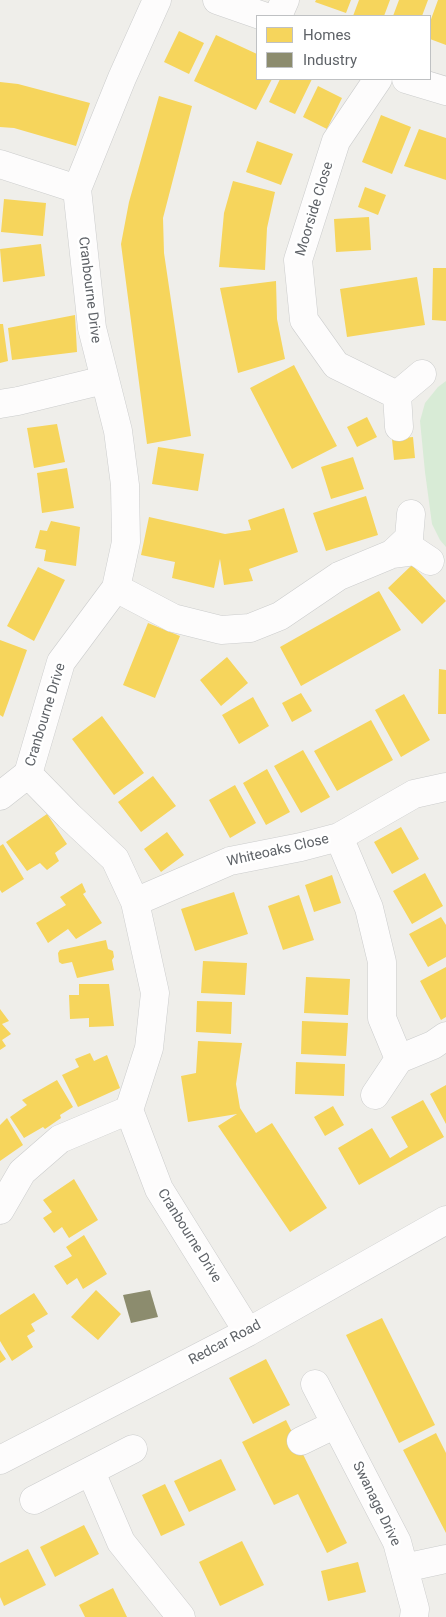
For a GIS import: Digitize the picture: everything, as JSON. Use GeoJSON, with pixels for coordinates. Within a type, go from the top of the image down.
{"type":"FeatureCollection","features":[{"type":"Feature","properties":{"kind":"street","name":"Cranbourne Drive"},"geometry":{"type":"LineString","coordinates":[[157,0],[122,78],[77,188],[92,328],[118,431],[125,485],[126,542],[116,588],[61,662],[28,774],[115,859],[135,902],[155,993],[149,1048],[129,1110],[159,1189],[248,1332]]}},
{"type":"Feature","properties":{"kind":"street"},"geometry":{"type":"LineString","coordinates":[[217,0],[260,15]]}},
{"type":"Feature","properties":{"kind":"street"},"geometry":{"type":"LineString","coordinates":[[278,15],[285,0]]}},
{"type":"Feature","properties":{"kind":"street","name":"Moorside Close"},"geometry":{"type":"LineString","coordinates":[[377,80],[336,141],[298,260],[304,320],[336,365],[396,395]]}},
{"type":"Feature","properties":{"kind":"street"},"geometry":{"type":"LineString","coordinates":[[409,80],[446,91]]}},
{"type":"Feature","properties":{"kind":"street"},"geometry":{"type":"LineString","coordinates":[[0,164],[77,188]]}},
{"type":"Feature","properties":{"kind":"street"},"geometry":{"type":"LineString","coordinates":[[399,427],[396,395],[422,374]]}},
{"type":"Feature","properties":{"kind":"street"},"geometry":{"type":"LineString","coordinates":[[0,404],[104,380]]}},
{"type":"Feature","properties":{"kind":"street"},"geometry":{"type":"LineString","coordinates":[[392,554],[409,538],[411,514]]}},
{"type":"Feature","properties":{"kind":"street"},"geometry":{"type":"LineString","coordinates":[[116,588],[173,618],[221,630],[250,628],[280,616],[339,576],[392,554],[415,550],[430,561]]}},
{"type":"Feature","properties":{"kind":"street"},"geometry":{"type":"LineString","coordinates":[[0,796],[28,774]]}},
{"type":"Feature","properties":{"kind":"street","name":"Whiteoaks Close"},"geometry":{"type":"LineString","coordinates":[[135,902],[230,861],[301,848],[339,837],[414,794],[446,787]]}},
{"type":"Feature","properties":{"kind":"street"},"geometry":{"type":"LineString","coordinates":[[339,837],[369,908],[382,962],[382,1018],[399,1059]]}},
{"type":"Feature","properties":{"kind":"street"},"geometry":{"type":"LineString","coordinates":[[375,1095],[399,1059],[433,1045],[446,1036]]}},
{"type":"Feature","properties":{"kind":"street"},"geometry":{"type":"LineString","coordinates":[[0,1210],[22,1172],[60,1139],[129,1110]]}},
{"type":"Feature","properties":{"kind":"street","name":"Redcar Road"},"geometry":{"type":"LineString","coordinates":[[0,1460],[248,1332],[446,1220]]}},
{"type":"Feature","properties":{"kind":"street","name":"Swanage Drive"},"geometry":{"type":"LineString","coordinates":[[315,1384],[397,1542],[415,1608],[414,1617]]}},
{"type":"Feature","properties":{"kind":"street"},"geometry":{"type":"LineString","coordinates":[[301,1441],[336,1424]]}},
{"type":"Feature","properties":{"kind":"street"},"geometry":{"type":"LineString","coordinates":[[34,1500],[133,1449]]}},
{"type":"Feature","properties":{"kind":"street"},"geometry":{"type":"LineString","coordinates":[[91,1472],[121,1542],[181,1617]]}},
{"type":"Feature","properties":{"kind":"street"},"geometry":{"type":"LineString","coordinates":[[404,1568],[446,1559]]}},
{"type":"Feature","properties":{"kind":"green space"},"geometry":{"type":"Polygon","coordinates":[[[446,381],[446,547],[432,524],[420,421],[425,403],[438,387],[446,381]]]}},
{"type":"Feature","properties":{"kind":"building: Homes"},"geometry":{"type":"Polygon","coordinates":[[[316,0],[351,0],[346,13],[315,2],[316,0]]]}},
{"type":"Feature","properties":{"kind":"building: Homes"},"geometry":{"type":"Polygon","coordinates":[[[359,0],[390,0],[384,15],[353,15],[359,0]]]}},
{"type":"Feature","properties":{"kind":"building: Homes"},"geometry":{"type":"Polygon","coordinates":[[[399,0],[428,0],[422,15],[393,15],[399,0]]]}},
{"type":"Feature","properties":{"kind":"building: Homes"},"geometry":{"type":"Polygon","coordinates":[[[438,0],[446,0],[446,45],[431,39],[431,19],[438,0]]]}},
{"type":"Feature","properties":{"kind":"building: Homes"},"geometry":{"type":"Polygon","coordinates":[[[179,31],[204,43],[189,74],[164,62],[179,31]]]}},
{"type":"Feature","properties":{"kind":"building: Homes"},"geometry":{"type":"Polygon","coordinates":[[[216,35],[256,54],[256,80],[271,80],[256,110],[194,81],[216,35]]]}},
{"type":"Feature","properties":{"kind":"building: Homes"},"geometry":{"type":"Polygon","coordinates":[[[280,80],[312,80],[295,114],[269,102],[280,80]]]}},
{"type":"Feature","properties":{"kind":"building: Homes"},"geometry":{"type":"Polygon","coordinates":[[[0,82],[18,84],[90,103],[76,146],[14,128],[0,127],[0,82]]]}},
{"type":"Feature","properties":{"kind":"building: Homes"},"geometry":{"type":"Polygon","coordinates":[[[318,86],[342,98],[327,129],[303,117],[318,86]]]}},
{"type":"Feature","properties":{"kind":"building: Homes"},"geometry":{"type":"Polygon","coordinates":[[[159,96],[192,106],[163,218],[164,253],[191,436],[147,444],[121,244],[129,202],[159,96]]]}},
{"type":"Feature","properties":{"kind":"building: Homes"},"geometry":{"type":"Polygon","coordinates":[[[381,115],[411,127],[392,174],[362,162],[381,115]]]}},
{"type":"Feature","properties":{"kind":"building: Homes"},"geometry":{"type":"Polygon","coordinates":[[[419,129],[446,138],[446,180],[404,166],[419,129]]]}},
{"type":"Feature","properties":{"kind":"building: Homes"},"geometry":{"type":"Polygon","coordinates":[[[257,141],[293,154],[281,185],[246,172],[257,141]]]}},
{"type":"Feature","properties":{"kind":"building: Homes"},"geometry":{"type":"Polygon","coordinates":[[[233,181],[275,192],[267,228],[265,270],[219,267],[224,213],[233,181]]]}},
{"type":"Feature","properties":{"kind":"building: Homes"},"geometry":{"type":"Polygon","coordinates":[[[365,187],[386,195],[378,215],[358,207],[365,187]]]}},
{"type":"Feature","properties":{"kind":"building: Homes"},"geometry":{"type":"Polygon","coordinates":[[[4,199],[46,203],[43,236],[1,232],[4,199]]]}},
{"type":"Feature","properties":{"kind":"building: Homes"},"geometry":{"type":"Polygon","coordinates":[[[369,217],[371,250],[336,252],[334,219],[369,217]]]}},
{"type":"Feature","properties":{"kind":"building: Homes"},"geometry":{"type":"Polygon","coordinates":[[[41,244],[45,276],[3,282],[0,249],[41,244]]]}},
{"type":"Feature","properties":{"kind":"building: Homes"},"geometry":{"type":"Polygon","coordinates":[[[433,268],[446,268],[446,321],[432,320],[433,268]]]}},
{"type":"Feature","properties":{"kind":"building: Homes"},"geometry":{"type":"Polygon","coordinates":[[[417,277],[425,325],[347,337],[340,289],[417,277]]]}},
{"type":"Feature","properties":{"kind":"building: Homes"},"geometry":{"type":"Polygon","coordinates":[[[276,281],[277,319],[285,359],[238,373],[220,288],[276,281]]]}},
{"type":"Feature","properties":{"kind":"building: Homes"},"geometry":{"type":"Polygon","coordinates":[[[75,315],[77,352],[12,360],[8,328],[75,315]]]}},
{"type":"Feature","properties":{"kind":"building: Homes"},"geometry":{"type":"Polygon","coordinates":[[[0,324],[3,324],[8,361],[0,363],[0,324]]]}},
{"type":"Feature","properties":{"kind":"building: Homes"},"geometry":{"type":"Polygon","coordinates":[[[294,365],[337,446],[292,469],[250,388],[294,365]]]}},
{"type":"Feature","properties":{"kind":"building: Homes"},"geometry":{"type":"Polygon","coordinates":[[[367,417],[377,437],[357,447],[347,427],[367,417]]]}},
{"type":"Feature","properties":{"kind":"building: Homes"},"geometry":{"type":"Polygon","coordinates":[[[57,424],[65,462],[34,468],[27,428],[57,424]]]}},
{"type":"Feature","properties":{"kind":"building: Homes"},"geometry":{"type":"Polygon","coordinates":[[[413,437],[415,458],[394,460],[392,439],[413,437]]]}},
{"type":"Feature","properties":{"kind":"building: Homes"},"geometry":{"type":"Polygon","coordinates":[[[158,447],[204,454],[198,491],[152,484],[158,447]]]}},
{"type":"Feature","properties":{"kind":"building: Homes"},"geometry":{"type":"Polygon","coordinates":[[[353,457],[364,489],[331,499],[321,467],[353,457]]]}},
{"type":"Feature","properties":{"kind":"building: Homes"},"geometry":{"type":"Polygon","coordinates":[[[67,468],[74,508],[42,513],[37,473],[67,468]]]}},
{"type":"Feature","properties":{"kind":"building: Homes"},"geometry":{"type":"Polygon","coordinates":[[[366,496],[378,535],[326,551],[313,513],[366,496]]]}},
{"type":"Feature","properties":{"kind":"building: Homes"},"geometry":{"type":"Polygon","coordinates":[[[284,508],[298,552],[249,569],[253,581],[224,585],[220,559],[214,588],[172,578],[175,562],[141,555],[149,517],[225,534],[251,530],[248,520],[284,508]]]}},
{"type":"Feature","properties":{"kind":"building: Homes"},"geometry":{"type":"Polygon","coordinates":[[[51,521],[80,527],[76,566],[44,561],[46,550],[35,548],[40,530],[47,531],[51,521]]]}},
{"type":"Feature","properties":{"kind":"building: Homes"},"geometry":{"type":"Polygon","coordinates":[[[412,565],[446,601],[422,624],[388,588],[412,565]]]}},
{"type":"Feature","properties":{"kind":"building: Homes"},"geometry":{"type":"Polygon","coordinates":[[[38,567],[65,580],[34,641],[7,626],[38,567]]]}},
{"type":"Feature","properties":{"kind":"building: Homes"},"geometry":{"type":"Polygon","coordinates":[[[379,591],[401,630],[301,686],[280,647],[379,591]]]}},
{"type":"Feature","properties":{"kind":"building: Homes"},"geometry":{"type":"Polygon","coordinates":[[[148,623],[180,636],[155,698],[123,685],[148,623]]]}},
{"type":"Feature","properties":{"kind":"building: Homes"},"geometry":{"type":"Polygon","coordinates":[[[0,640],[27,650],[3,717],[0,715],[0,640]]]}},
{"type":"Feature","properties":{"kind":"building: Homes"},"geometry":{"type":"Polygon","coordinates":[[[227,657],[248,683],[221,706],[200,680],[227,657]]]}},
{"type":"Feature","properties":{"kind":"building: Homes"},"geometry":{"type":"Polygon","coordinates":[[[439,669],[446,670],[446,714],[438,714],[439,669]]]}},
{"type":"Feature","properties":{"kind":"building: Homes"},"geometry":{"type":"Polygon","coordinates":[[[301,693],[312,711],[292,722],[282,703],[301,693]]]}},
{"type":"Feature","properties":{"kind":"building: Homes"},"geometry":{"type":"Polygon","coordinates":[[[404,694],[430,740],[401,757],[375,710],[404,694]]]}},
{"type":"Feature","properties":{"kind":"building: Homes"},"geometry":{"type":"Polygon","coordinates":[[[253,697],[269,726],[239,744],[222,715],[253,697]]]}},
{"type":"Feature","properties":{"kind":"building: Homes"},"geometry":{"type":"Polygon","coordinates":[[[102,716],[144,773],[114,795],[72,739],[102,716]]]}},
{"type":"Feature","properties":{"kind":"building: Homes"},"geometry":{"type":"Polygon","coordinates":[[[371,720],[393,760],[337,791],[314,751],[371,720]]]}},
{"type":"Feature","properties":{"kind":"building: Homes"},"geometry":{"type":"Polygon","coordinates":[[[303,750],[330,797],[301,813],[274,766],[303,750]]]}},
{"type":"Feature","properties":{"kind":"building: Homes"},"geometry":{"type":"Polygon","coordinates":[[[267,769],[290,812],[266,825],[243,783],[267,769]]]}},
{"type":"Feature","properties":{"kind":"building: Homes"},"geometry":{"type":"Polygon","coordinates":[[[153,776],[176,806],[141,832],[118,802],[153,776]]]}},
{"type":"Feature","properties":{"kind":"building: Homes"},"geometry":{"type":"Polygon","coordinates":[[[235,785],[256,823],[230,838],[209,800],[235,785]]]}},
{"type":"Feature","properties":{"kind":"building: Homes"},"geometry":{"type":"Polygon","coordinates":[[[47,814],[67,844],[55,853],[59,861],[47,870],[40,863],[27,871],[6,842],[47,814]]]}},
{"type":"Feature","properties":{"kind":"building: Homes"},"geometry":{"type":"Polygon","coordinates":[[[401,827],[419,859],[392,874],[374,842],[401,827]]]}},
{"type":"Feature","properties":{"kind":"building: Homes"},"geometry":{"type":"Polygon","coordinates":[[[167,832],[184,855],[161,872],[144,849],[167,832]]]}},
{"type":"Feature","properties":{"kind":"building: Homes"},"geometry":{"type":"Polygon","coordinates":[[[3,844],[24,879],[2,893],[0,890],[0,846],[3,844]]]}},
{"type":"Feature","properties":{"kind":"building: Homes"},"geometry":{"type":"Polygon","coordinates":[[[425,873],[443,906],[412,924],[393,891],[425,873]]]}},
{"type":"Feature","properties":{"kind":"building: Homes"},"geometry":{"type":"Polygon","coordinates":[[[332,875],[341,903],[314,912],[305,885],[332,875]]]}},
{"type":"Feature","properties":{"kind":"building: Homes"},"geometry":{"type":"Polygon","coordinates":[[[82,883],[86,892],[83,894],[102,923],[76,939],[68,929],[48,943],[36,923],[66,905],[60,897],[82,883]]]}},
{"type":"Feature","properties":{"kind":"building: Homes"},"geometry":{"type":"Polygon","coordinates":[[[234,892],[248,934],[195,951],[181,909],[234,892]]]}},
{"type":"Feature","properties":{"kind":"building: Homes"},"geometry":{"type":"Polygon","coordinates":[[[299,895],[314,940],[283,950],[268,906],[299,895]]]}},
{"type":"Feature","properties":{"kind":"building: Homes"},"geometry":{"type":"Polygon","coordinates":[[[441,917],[446,925],[446,957],[428,967],[409,934],[441,917]]]}},
{"type":"Feature","properties":{"kind":"building: Homes"},"geometry":{"type":"Polygon","coordinates":[[[106,940],[108,949],[113,951],[114,970],[77,978],[72,962],[62,964],[59,962],[58,953],[60,950],[106,940]]]}},
{"type":"Feature","properties":{"kind":"building: Homes"},"geometry":{"type":"Polygon","coordinates":[[[203,961],[247,963],[245,995],[201,993],[203,961]]]}},
{"type":"Feature","properties":{"kind":"building: Homes"},"geometry":{"type":"Polygon","coordinates":[[[446,967],[446,1017],[441,1020],[420,981],[446,967]]]}},
{"type":"Feature","properties":{"kind":"building: Homes"},"geometry":{"type":"Polygon","coordinates":[[[306,977],[350,979],[348,1015],[304,1013],[306,977]]]}},
{"type":"Feature","properties":{"kind":"building: Homes"},"geometry":{"type":"Polygon","coordinates":[[[79,984],[109,984],[114,1026],[89,1027],[89,1018],[70,1019],[69,995],[79,995],[79,984]]]}},
{"type":"Feature","properties":{"kind":"building: Homes"},"geometry":{"type":"Polygon","coordinates":[[[197,1001],[232,1002],[231,1034],[196,1032],[197,1001]]]}},
{"type":"Feature","properties":{"kind":"building: Homes"},"geometry":{"type":"Polygon","coordinates":[[[0,1009],[9,1021],[2,1024],[11,1034],[2,1040],[6,1046],[0,1050],[0,1009]]]}},
{"type":"Feature","properties":{"kind":"building: Homes"},"geometry":{"type":"Polygon","coordinates":[[[302,1021],[348,1023],[346,1056],[301,1054],[302,1021]]]}},
{"type":"Feature","properties":{"kind":"building: Homes"},"geometry":{"type":"Polygon","coordinates":[[[198,1041],[242,1043],[236,1084],[240,1108],[256,1133],[272,1123],[327,1208],[290,1232],[218,1126],[237,1114],[188,1122],[181,1076],[196,1073],[198,1041]]]}},
{"type":"Feature","properties":{"kind":"building: Homes"},"geometry":{"type":"Polygon","coordinates":[[[90,1053],[94,1061],[107,1055],[120,1088],[78,1107],[62,1075],[79,1067],[75,1059],[90,1053]]]}},
{"type":"Feature","properties":{"kind":"building: Homes"},"geometry":{"type":"Polygon","coordinates":[[[296,1062],[345,1064],[344,1096],[295,1094],[296,1062]]]}},
{"type":"Feature","properties":{"kind":"building: Homes"},"geometry":{"type":"Polygon","coordinates":[[[57,1080],[73,1107],[60,1115],[61,1118],[45,1129],[43,1127],[24,1138],[10,1117],[27,1105],[22,1100],[57,1080]]]}},
{"type":"Feature","properties":{"kind":"building: Homes"},"geometry":{"type":"Polygon","coordinates":[[[446,1085],[446,1124],[430,1094],[446,1085]]]}},
{"type":"Feature","properties":{"kind":"building: Homes"},"geometry":{"type":"Polygon","coordinates":[[[423,1100],[444,1137],[359,1185],[338,1148],[372,1128],[390,1158],[408,1147],[391,1117],[423,1100]]]}},
{"type":"Feature","properties":{"kind":"building: Homes"},"geometry":{"type":"Polygon","coordinates":[[[333,1106],[344,1125],[325,1136],[314,1117],[333,1106]]]}},
{"type":"Feature","properties":{"kind":"building: Homes"},"geometry":{"type":"Polygon","coordinates":[[[7,1118],[23,1145],[0,1161],[0,1125],[7,1118]]]}},
{"type":"Feature","properties":{"kind":"building: Homes"},"geometry":{"type":"Polygon","coordinates":[[[74,1179],[98,1220],[69,1238],[62,1227],[54,1233],[43,1218],[52,1212],[43,1200],[74,1179]]]}},
{"type":"Feature","properties":{"kind":"building: Homes"},"geometry":{"type":"Polygon","coordinates":[[[84,1235],[107,1274],[83,1289],[77,1278],[67,1285],[54,1266],[72,1256],[66,1247],[84,1235]]]}},
{"type":"Feature","properties":{"kind":"building: Homes"},"geometry":{"type":"Polygon","coordinates":[[[96,1290],[121,1314],[98,1340],[71,1317],[96,1290]]]}},
{"type":"Feature","properties":{"kind":"building: Homes"},"geometry":{"type":"Polygon","coordinates":[[[34,1293],[48,1314],[31,1324],[35,1331],[27,1336],[33,1347],[12,1361],[0,1341],[0,1315],[34,1293]]]}},
{"type":"Feature","properties":{"kind":"building: Homes"},"geometry":{"type":"Polygon","coordinates":[[[382,1318],[435,1425],[399,1443],[346,1335],[382,1318]]]}},
{"type":"Feature","properties":{"kind":"building: Homes"},"geometry":{"type":"Polygon","coordinates":[[[0,1350],[6,1359],[0,1363],[0,1350]]]}},
{"type":"Feature","properties":{"kind":"building: Homes"},"geometry":{"type":"Polygon","coordinates":[[[266,1359],[290,1405],[253,1424],[229,1378],[266,1359]]]}},
{"type":"Feature","properties":{"kind":"building: Homes"},"geometry":{"type":"Polygon","coordinates":[[[286,1420],[347,1543],[327,1553],[298,1494],[274,1505],[242,1442],[286,1420]]]}},
{"type":"Feature","properties":{"kind":"building: Homes"},"geometry":{"type":"Polygon","coordinates":[[[436,1433],[446,1453],[446,1533],[403,1450],[436,1433]]]}},
{"type":"Feature","properties":{"kind":"building: Homes"},"geometry":{"type":"Polygon","coordinates":[[[221,1459],[236,1490],[189,1512],[174,1481],[221,1459]]]}},
{"type":"Feature","properties":{"kind":"building: Homes"},"geometry":{"type":"Polygon","coordinates":[[[165,1484],[185,1525],[161,1536],[142,1495],[165,1484]]]}},
{"type":"Feature","properties":{"kind":"building: Homes"},"geometry":{"type":"Polygon","coordinates":[[[84,1525],[99,1554],[55,1577],[40,1547],[84,1525]]]}},
{"type":"Feature","properties":{"kind":"building: Homes"},"geometry":{"type":"Polygon","coordinates":[[[242,1541],[264,1585],[220,1606],[199,1562],[242,1541]]]}},
{"type":"Feature","properties":{"kind":"building: Homes"},"geometry":{"type":"Polygon","coordinates":[[[28,1549],[46,1585],[4,1606],[0,1597],[0,1563],[28,1549]]]}},
{"type":"Feature","properties":{"kind":"building: Homes"},"geometry":{"type":"Polygon","coordinates":[[[358,1562],[366,1592],[328,1601],[321,1571],[358,1562]]]}},
{"type":"Feature","properties":{"kind":"building: Homes"},"geometry":{"type":"Polygon","coordinates":[[[113,1588],[127,1617],[85,1617],[79,1605],[113,1588]]]}},
{"type":"Feature","properties":{"kind":"building: Industry"},"geometry":{"type":"Polygon","coordinates":[[[150,1290],[158,1317],[131,1323],[123,1295],[150,1290]]]}}]}
